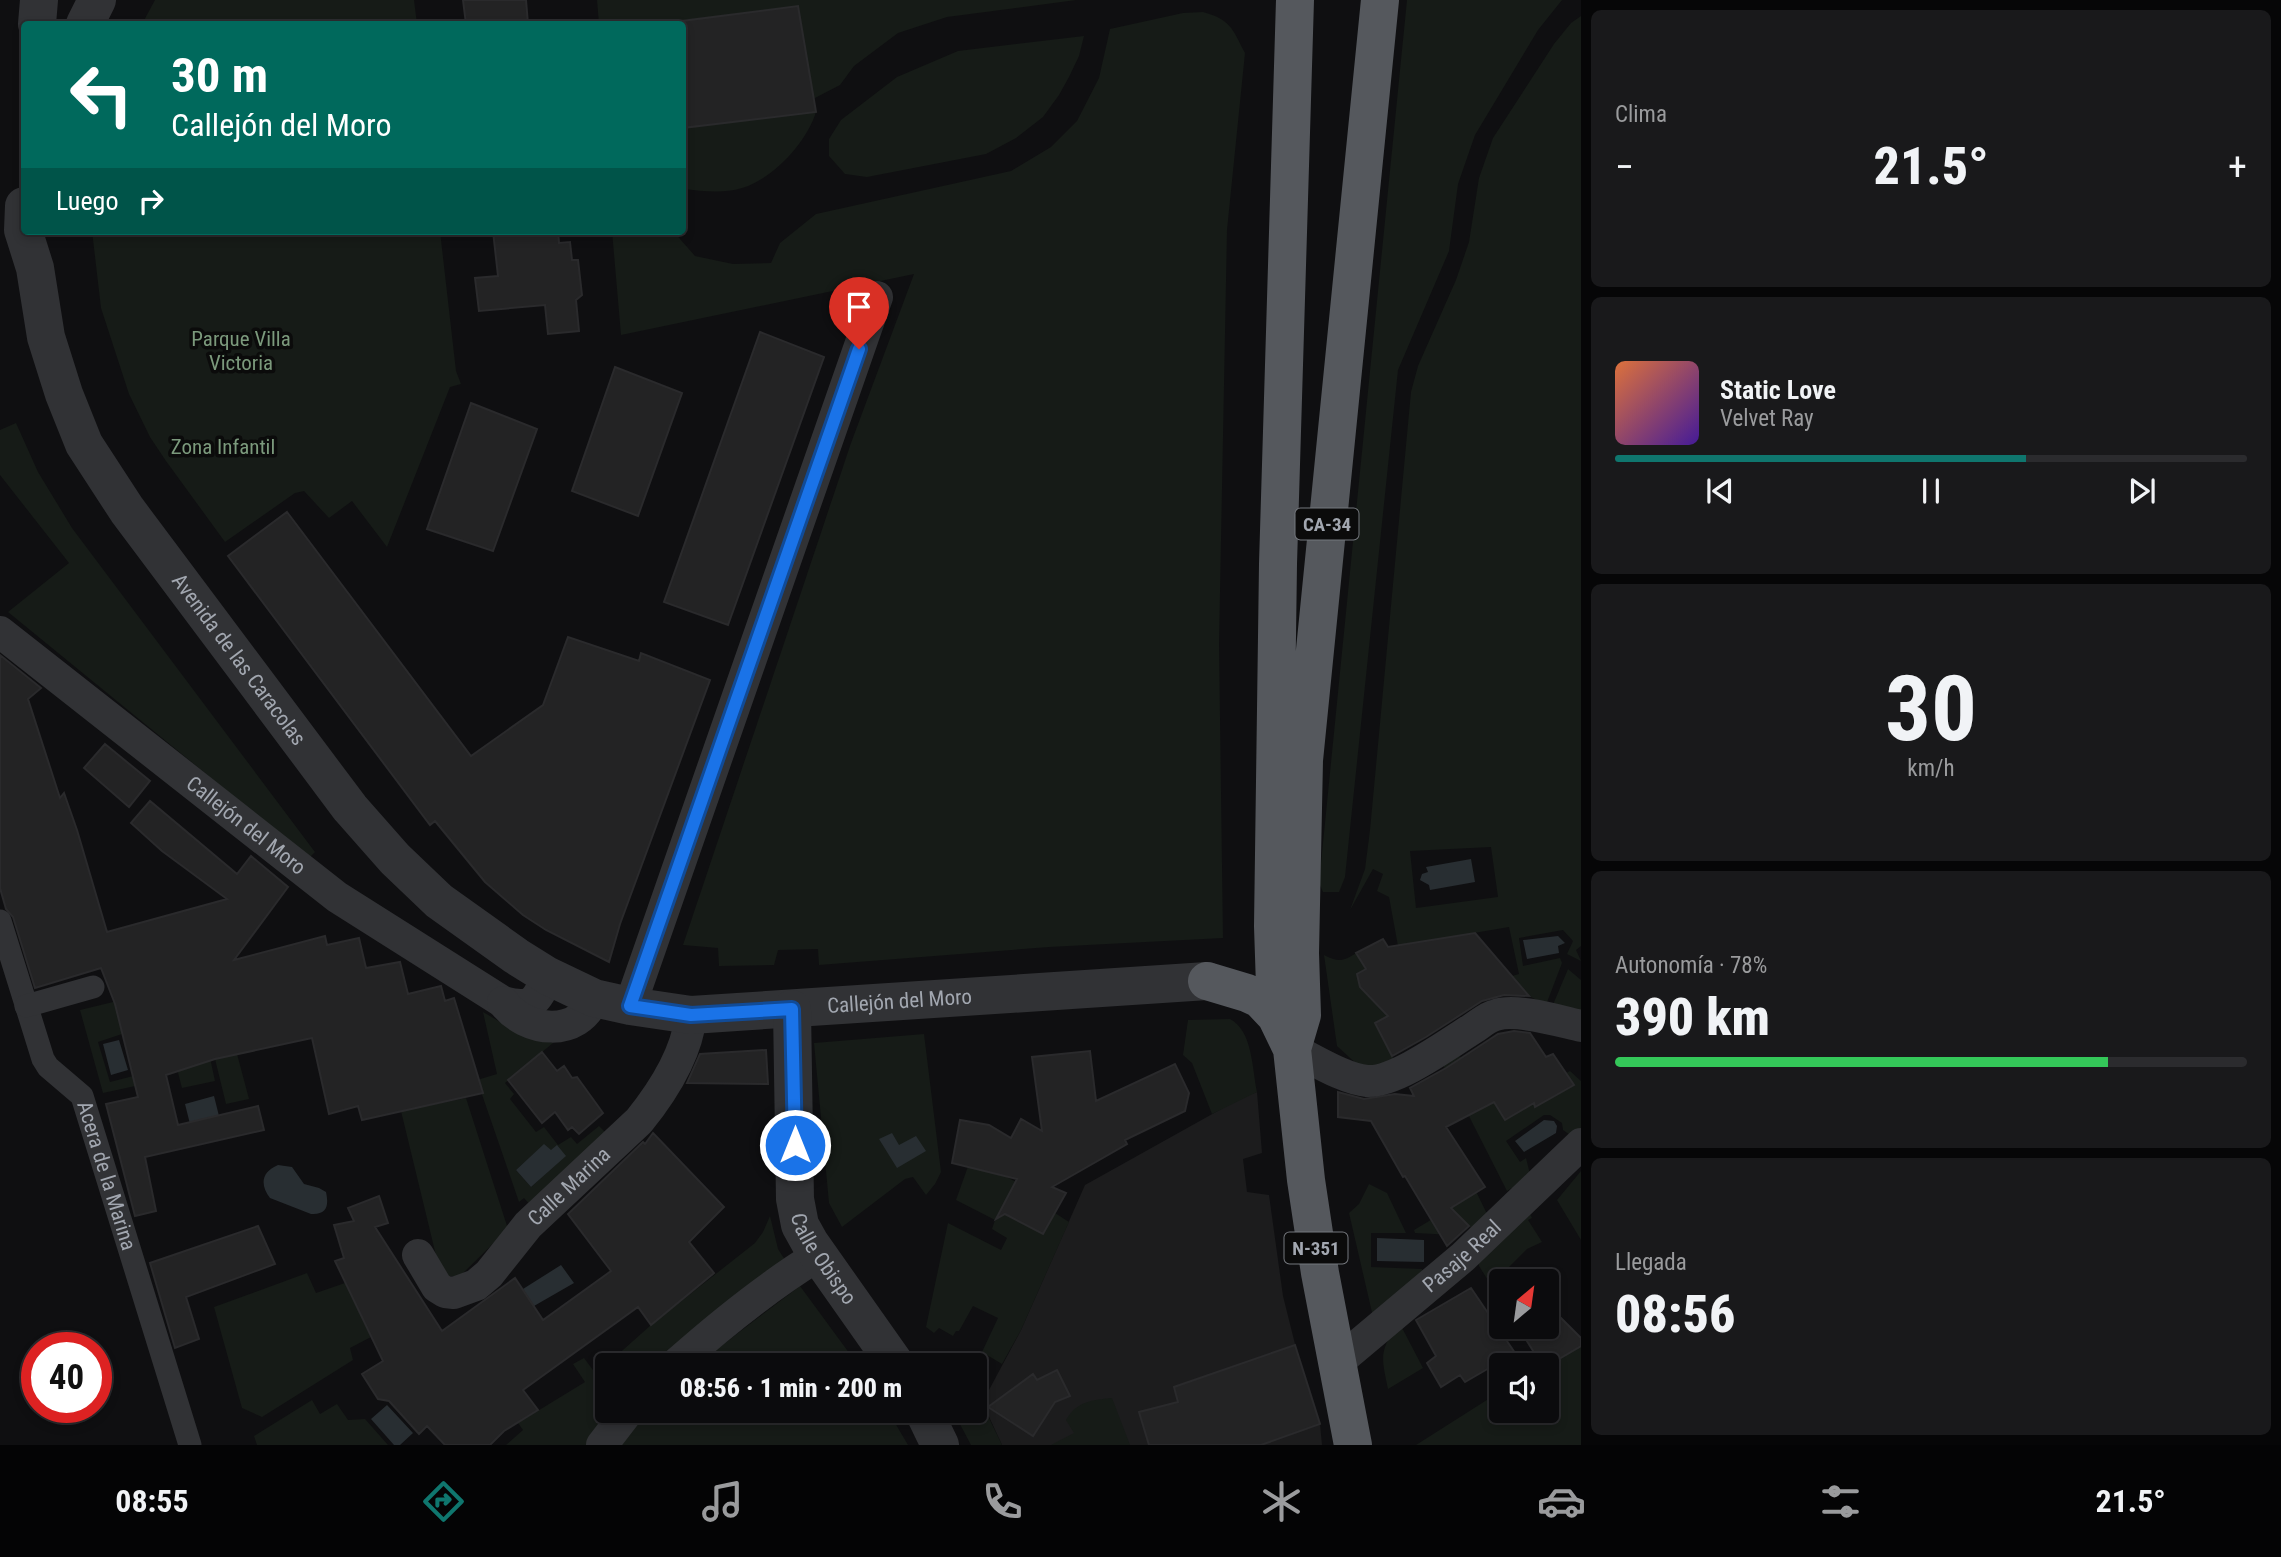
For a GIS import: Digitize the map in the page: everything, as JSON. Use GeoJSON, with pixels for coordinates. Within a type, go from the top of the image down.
{"type":"FeatureCollection","features":[{"type":"Feature","properties":{"kind":"highway","name":"CA-34"},"geometry":{"type":"LineString","coordinates":[[1284,1032],[1273,967],[1273,926],[1278,564],[1295,0]]}},
{"type":"Feature","properties":{"kind":"highway","name":"CA-34"},"geometry":{"type":"LineString","coordinates":[[1284,1032],[1302,1015],[1300,953],[1304,760],[1380,0]]}},
{"type":"Feature","properties":{"kind":"highway"},"geometry":{"type":"LineString","coordinates":[[1207,981],[1244,966],[1256,955],[1273,926]]}},
{"type":"Feature","properties":{"kind":"highway"},"geometry":{"type":"LineString","coordinates":[[1207,981],[1259,999],[1284,1032]]}},
{"type":"Feature","properties":{"kind":"highway","name":"N-351"},"geometry":{"type":"LineString","coordinates":[[1284,1032],[1320,1273],[1353,1445]]}},
{"type":"Feature","properties":{"kind":"street"},"geometry":{"type":"LineString","coordinates":[[37,21],[39,0]]}},
{"type":"Feature","properties":{"kind":"street"},"geometry":{"type":"LineString","coordinates":[[86,21],[97,0]]}},
{"type":"Feature","properties":{"kind":"street","name":"Avenida de las Caracolas"},"geometry":{"type":"LineString","coordinates":[[37,249],[46,337],[64,394],[84,444],[127,510],[350,808],[386,849],[439,901],[548,976]]}},
{"type":"Feature","properties":{"kind":"street"},"geometry":{"type":"LineString","coordinates":[[612,1002],[877,297]]}},
{"type":"Feature","properties":{"kind":"street","name":"Callejón del Moro"},"geometry":{"type":"LineString","coordinates":[[0,632],[337,897],[503,1002],[509,1010],[527,1022],[541,1027],[558,1027],[582,1018],[590,1009],[612,1002]]}},
{"type":"Feature","properties":{"kind":"street","name":"Acera de la Marina"},"geometry":{"type":"LineString","coordinates":[[0,921],[43,1059],[48,1067],[82,1096],[190,1445]]}},
{"type":"Feature","properties":{"kind":"street"},"geometry":{"type":"LineString","coordinates":[[503,1002],[525,1006],[531,1004],[539,996],[548,976]]}},
{"type":"Feature","properties":{"kind":"street","name":"Callejón del Moro"},"geometry":{"type":"LineString","coordinates":[[548,976],[612,1002],[691,1015],[1207,981]]}},
{"type":"Feature","properties":{"kind":"street"},"geometry":{"type":"LineString","coordinates":[[26,1006],[93,987]]}},
{"type":"Feature","properties":{"kind":"street","name":"Calle Obispo"},"geometry":{"type":"LineString","coordinates":[[792,1009],[795,1199],[800,1225],[888,1353]]}},
{"type":"Feature","properties":{"kind":"street"},"geometry":{"type":"LineString","coordinates":[[1284,1032],[1352,1077],[1379,1081],[1392,1077],[1494,1015],[1513,1013],[1581,1026]]}},
{"type":"Feature","properties":{"kind":"street","name":"Calle Marina"},"geometry":{"type":"LineString","coordinates":[[418,1255],[437,1287],[445,1292],[454,1293],[476,1285],[489,1274],[528,1225],[646,1112],[667,1081],[685,1044],[691,1015]]}},
{"type":"Feature","properties":{"kind":"street","name":"Pasaje Real"},"geometry":{"type":"LineString","coordinates":[[1338,1362],[1463,1257],[1581,1144]]}},
{"type":"Feature","properties":{"kind":"street"},"geometry":{"type":"LineString","coordinates":[[688,1353],[766,1291],[819,1255]]}},
{"type":"Feature","properties":{"kind":"street"},"geometry":{"type":"LineString","coordinates":[[602,1445],[619,1423]]}},
{"type":"Feature","properties":{"kind":"street"},"geometry":{"type":"LineString","coordinates":[[929,1423],[940,1445]]}},
{"type":"Feature","properties":{"kind":"shaded area"},"geometry":{"type":"Polygon","coordinates":[[[1471,859],[1475,882],[1430,890],[1429,885],[1420,880],[1422,874],[1428,872],[1426,867],[1471,859]]]}},
{"type":"Feature","properties":{"kind":"shaded area"},"geometry":{"type":"Polygon","coordinates":[[[1558,936],[1565,943],[1558,946],[1559,953],[1527,959],[1523,940],[1558,936]]]}},
{"type":"Feature","properties":{"kind":"shaded area"},"geometry":{"type":"Polygon","coordinates":[[[119,1040],[128,1070],[111,1075],[103,1044],[119,1040]]]}},
{"type":"Feature","properties":{"kind":"shaded area"},"geometry":{"type":"Polygon","coordinates":[[[1257,1092],[1262,1153],[1243,1159],[1247,1192],[1269,1195],[1283,1296],[1298,1356],[1320,1424],[1322,1445],[1002,1445],[987,1412],[989,1390],[1021,1330],[1085,1185],[1241,1098],[1257,1092]]]}},
{"type":"Feature","properties":{"kind":"shaded area"},"geometry":{"type":"Polygon","coordinates":[[[214,1096],[219,1116],[190,1124],[185,1104],[214,1096]]]}},
{"type":"Feature","properties":{"kind":"shaded area"},"geometry":{"type":"Polygon","coordinates":[[[1544,1120],[1554,1121],[1557,1126],[1556,1133],[1524,1152],[1515,1141],[1544,1120]]]}},
{"type":"Feature","properties":{"kind":"shaded area"},"geometry":{"type":"Polygon","coordinates":[[[892,1133],[899,1145],[916,1136],[926,1151],[897,1168],[879,1139],[892,1133]]]}},
{"type":"Feature","properties":{"kind":"shaded area"},"geometry":{"type":"Polygon","coordinates":[[[544,1144],[551,1150],[557,1145],[566,1156],[531,1187],[516,1170],[544,1144]]]}},
{"type":"Feature","properties":{"kind":"shaded area"},"geometry":{"type":"Polygon","coordinates":[[[278,1165],[292,1167],[304,1184],[326,1192],[326,1209],[321,1213],[311,1214],[270,1198],[264,1179],[268,1171],[278,1165]]]}},
{"type":"Feature","properties":{"kind":"shaded area"},"geometry":{"type":"Polygon","coordinates":[[[1377,1238],[1424,1240],[1424,1262],[1377,1261],[1377,1238]]]}},
{"type":"Feature","properties":{"kind":"shaded area"},"geometry":{"type":"Polygon","coordinates":[[[561,1265],[574,1283],[534,1306],[523,1289],[561,1265]]]}},
{"type":"Feature","properties":{"kind":"shaded area"},"geometry":{"type":"Polygon","coordinates":[[[387,1405],[413,1433],[400,1445],[394,1445],[371,1419],[387,1405]]]}},
{"type":"Feature","properties":{"kind":"green space"},"geometry":{"type":"Polygon","coordinates":[[[155,0],[414,0],[417,21],[144,21],[155,0]]]}},
{"type":"Feature","properties":{"kind":"green space"},"geometry":{"type":"Polygon","coordinates":[[[597,0],[1076,0],[947,17],[898,33],[854,66],[840,85],[813,99],[798,6],[677,21],[599,21],[597,0]]]}},
{"type":"Feature","properties":{"kind":"green space"},"geometry":{"type":"Polygon","coordinates":[[[1407,0],[1562,0],[1538,30],[1475,135],[1458,184],[1449,251],[1398,370],[1345,877],[1339,892],[1323,892],[1319,883],[1407,0]]]}},
{"type":"Feature","properties":{"kind":"green space"},"geometry":{"type":"Polygon","coordinates":[[[1203,12],[1220,18],[1230,26],[1245,53],[1227,230],[1219,644],[1223,938],[1049,947],[819,965],[818,949],[778,950],[774,965],[719,966],[718,948],[683,945],[851,443],[914,274],[621,335],[612,235],[677,235],[695,256],[733,264],[771,263],[780,243],[816,214],[1011,171],[1051,147],[1077,121],[1099,78],[1110,29],[1183,13],[1203,12]]]}},
{"type":"Feature","properties":{"kind":"green space"},"geometry":{"type":"Polygon","coordinates":[[[1581,16],[1581,946],[1576,950],[1581,961],[1567,954],[1573,941],[1563,930],[1519,938],[1523,966],[1560,958],[1562,963],[1546,1005],[1529,996],[1512,976],[1519,974],[1509,927],[1398,946],[1389,897],[1377,891],[1383,874],[1373,869],[1350,910],[1365,869],[1370,830],[1411,392],[1418,366],[1456,280],[1469,242],[1479,178],[1493,138],[1554,44],[1571,23],[1581,16]],[[1491,847],[1410,851],[1416,908],[1498,897],[1491,847]]]}},
{"type":"Feature","properties":{"kind":"green space"},"geometry":{"type":"Polygon","coordinates":[[[1084,36],[1079,56],[1069,77],[1043,117],[1016,138],[986,154],[867,177],[845,174],[829,156],[829,139],[841,120],[897,77],[958,51],[1084,36]]]}},
{"type":"Feature","properties":{"kind":"green space"},"geometry":{"type":"Polygon","coordinates":[[[816,112],[812,124],[797,147],[777,168],[754,183],[727,191],[686,189],[686,128],[816,112]]]}},
{"type":"Feature","properties":{"kind":"green space","name":"Parque Villa Victoria"},"geometry":{"type":"Polygon","coordinates":[[[92,235],[440,235],[456,371],[461,384],[450,387],[387,547],[352,501],[329,518],[304,491],[295,493],[225,542],[150,437],[129,394],[101,308],[92,235]]]}},
{"type":"Feature","properties":{"kind":"green space"},"geometry":{"type":"Polygon","coordinates":[[[16,423],[38,472],[72,528],[315,852],[309,858],[8,612],[69,563],[0,475],[0,430],[16,423]]]}},
{"type":"Feature","properties":{"kind":"green space"},"geometry":{"type":"Polygon","coordinates":[[[1356,953],[1395,1012],[1375,1023],[1397,1065],[1361,1068],[1337,1046],[1324,955],[1340,960],[1356,953]]]}},
{"type":"Feature","properties":{"kind":"green space"},"geometry":{"type":"Polygon","coordinates":[[[1568,969],[1581,980],[1581,1013],[1552,1007],[1568,969]]]}},
{"type":"Feature","properties":{"kind":"green space"},"geometry":{"type":"Polygon","coordinates":[[[142,995],[121,1030],[122,1034],[98,1042],[110,1082],[137,1075],[140,1085],[103,1093],[80,1010],[142,995]]]}},
{"type":"Feature","properties":{"kind":"green space"},"geometry":{"type":"Polygon","coordinates":[[[483,1012],[521,1034],[553,1043],[505,1083],[514,1094],[510,1099],[536,1132],[544,1127],[558,1145],[571,1137],[577,1144],[599,1126],[608,1135],[532,1207],[524,1198],[519,1202],[477,1080],[497,1074],[483,1012]],[[544,1145],[516,1170],[531,1187],[565,1156],[544,1145]]]}},
{"type":"Feature","properties":{"kind":"green space"},"geometry":{"type":"Polygon","coordinates":[[[1230,1019],[1238,1025],[1247,1041],[1257,1092],[1212,1114],[1192,1063],[1183,1055],[1188,1020],[1230,1019]]]}},
{"type":"Feature","properties":{"kind":"green space"},"geometry":{"type":"Polygon","coordinates":[[[924,1034],[941,1172],[926,1195],[913,1177],[905,1179],[842,1227],[829,1203],[814,1043],[924,1034]]]}},
{"type":"Feature","properties":{"kind":"green space"},"geometry":{"type":"Polygon","coordinates":[[[172,1050],[209,1053],[215,1081],[182,1088],[172,1050]]]}},
{"type":"Feature","properties":{"kind":"green space"},"geometry":{"type":"Polygon","coordinates":[[[237,1054],[249,1099],[226,1104],[215,1059],[237,1054]]]}},
{"type":"Feature","properties":{"kind":"green space"},"geometry":{"type":"Polygon","coordinates":[[[1458,1054],[1485,1086],[1505,1120],[1534,1103],[1536,1106],[1557,1094],[1560,1076],[1570,1071],[1581,1081],[1581,1130],[1573,1137],[1563,1130],[1562,1123],[1550,1115],[1544,1115],[1506,1141],[1520,1162],[1526,1158],[1531,1178],[1518,1192],[1512,1188],[1507,1191],[1442,1063],[1458,1054]]]}},
{"type":"Feature","properties":{"kind":"green space"},"geometry":{"type":"Polygon","coordinates":[[[466,1098],[508,1229],[460,1276],[441,1276],[401,1111],[466,1098]]]}},
{"type":"Feature","properties":{"kind":"green space"},"geometry":{"type":"Polygon","coordinates":[[[971,1158],[1016,1182],[1000,1211],[1043,1234],[1055,1213],[1069,1222],[1021,1330],[1002,1364],[982,1352],[998,1318],[973,1306],[959,1331],[953,1336],[939,1328],[934,1333],[926,1327],[948,1223],[1001,1250],[1007,1238],[992,1229],[995,1220],[956,1200],[971,1158]]]}},
{"type":"Feature","properties":{"kind":"green space"},"geometry":{"type":"Polygon","coordinates":[[[1581,1171],[1581,1240],[1557,1200],[1581,1171]]]}},
{"type":"Feature","properties":{"kind":"green space"},"geometry":{"type":"Polygon","coordinates":[[[1470,1179],[1489,1218],[1475,1232],[1467,1224],[1453,1235],[1415,1233],[1414,1230],[1466,1199],[1470,1179]]]}},
{"type":"Feature","properties":{"kind":"green space"},"geometry":{"type":"Polygon","coordinates":[[[1369,1184],[1387,1193],[1406,1233],[1371,1233],[1371,1267],[1422,1269],[1422,1279],[1374,1321],[1349,1213],[1359,1204],[1369,1184]]]}},
{"type":"Feature","properties":{"kind":"green space"},"geometry":{"type":"Polygon","coordinates":[[[1529,1212],[1532,1218],[1528,1220],[1542,1242],[1527,1249],[1507,1269],[1489,1269],[1489,1282],[1479,1266],[1478,1255],[1529,1212]]]}},
{"type":"Feature","properties":{"kind":"green space"},"geometry":{"type":"Polygon","coordinates":[[[770,1216],[778,1249],[787,1263],[678,1353],[620,1353],[755,1243],[770,1216]]]}},
{"type":"Feature","properties":{"kind":"green space"},"geometry":{"type":"Polygon","coordinates":[[[307,1273],[316,1293],[345,1283],[371,1337],[350,1348],[353,1360],[262,1417],[242,1408],[214,1307],[307,1273]]]}},
{"type":"Feature","properties":{"kind":"green space"},"geometry":{"type":"Polygon","coordinates":[[[800,1286],[849,1353],[712,1353],[800,1286]]]}},
{"type":"Feature","properties":{"kind":"green space"},"geometry":{"type":"Polygon","coordinates":[[[1399,1322],[1423,1368],[1388,1389],[1383,1354],[1399,1322]]]}},
{"type":"Feature","properties":{"kind":"green space"},"geometry":{"type":"Polygon","coordinates":[[[1581,1346],[1581,1445],[1416,1445],[1489,1399],[1489,1423],[1559,1423],[1559,1359],[1581,1346]]]}},
{"type":"Feature","properties":{"kind":"green space"},"geometry":{"type":"Polygon","coordinates":[[[584,1358],[595,1373],[595,1423],[608,1423],[592,1445],[506,1445],[523,1430],[518,1423],[585,1382],[573,1364],[584,1358]]]}},
{"type":"Feature","properties":{"kind":"green space"},"geometry":{"type":"Polygon","coordinates":[[[1112,1398],[1130,1445],[1051,1445],[1074,1433],[1066,1420],[1080,1405],[1112,1398]]]}},
{"type":"Feature","properties":{"kind":"green space"},"geometry":{"type":"Polygon","coordinates":[[[312,1400],[320,1414],[337,1404],[348,1420],[365,1419],[388,1445],[257,1445],[254,1436],[312,1400]]]}},
{"type":"Feature","properties":{"kind":"green space"},"geometry":{"type":"Polygon","coordinates":[[[987,1415],[1002,1445],[971,1445],[959,1423],[987,1423],[987,1415]]]}},
{"type":"Feature","properties":{"kind":"green space"},"geometry":{"type":"Polygon","coordinates":[[[636,1423],[895,1423],[908,1445],[618,1445],[636,1423]]]}},
{"type":"Feature","properties":{"kind":"building"},"geometry":{"type":"Polygon","coordinates":[[[463,0],[526,0],[528,21],[466,21],[463,0]]]}},
{"type":"Feature","properties":{"kind":"building"},"geometry":{"type":"Polygon","coordinates":[[[798,6],[816,112],[686,128],[686,21],[682,21],[798,6]]]}},
{"type":"Feature","properties":{"kind":"building"},"geometry":{"type":"Polygon","coordinates":[[[493,235],[558,235],[559,243],[570,242],[572,260],[578,260],[582,295],[576,300],[579,331],[548,334],[545,305],[479,311],[475,278],[498,276],[493,235]]]}},
{"type":"Feature","properties":{"kind":"building"},"geometry":{"type":"Polygon","coordinates":[[[760,332],[824,357],[728,625],[664,602],[760,332]]]}},
{"type":"Feature","properties":{"kind":"building"},"geometry":{"type":"Polygon","coordinates":[[[615,367],[682,393],[638,516],[572,491],[615,367]]]}},
{"type":"Feature","properties":{"kind":"building"},"geometry":{"type":"Polygon","coordinates":[[[471,403],[537,429],[493,551],[427,529],[471,403]]]}},
{"type":"Feature","properties":{"kind":"building"},"geometry":{"type":"Polygon","coordinates":[[[287,512],[471,756],[543,705],[568,637],[639,661],[641,653],[710,680],[620,924],[609,962],[546,930],[523,915],[485,882],[435,821],[430,825],[228,556],[287,512]]]}},
{"type":"Feature","properties":{"kind":"building"},"geometry":{"type":"Polygon","coordinates":[[[0,655],[41,688],[28,699],[60,798],[64,793],[77,830],[107,932],[227,899],[162,851],[131,823],[150,801],[237,874],[251,856],[288,887],[234,960],[325,936],[327,945],[359,938],[366,968],[400,962],[408,994],[441,986],[445,1001],[454,998],[483,1093],[362,1120],[358,1106],[329,1114],[312,1038],[215,1059],[166,1075],[178,1125],[258,1106],[264,1130],[145,1157],[156,1211],[135,1216],[106,1104],[138,1097],[115,1004],[101,968],[35,988],[13,917],[6,909],[0,888],[0,655]]]}},
{"type":"Feature","properties":{"kind":"building"},"geometry":{"type":"Polygon","coordinates":[[[105,744],[150,781],[129,807],[84,768],[105,744]]]}},
{"type":"Feature","properties":{"kind":"building"},"geometry":{"type":"Polygon","coordinates":[[[1475,933],[1529,996],[1504,995],[1482,1001],[1392,1056],[1375,1023],[1388,1016],[1360,987],[1357,974],[1366,969],[1356,953],[1383,939],[1388,947],[1475,933]]]}},
{"type":"Feature","properties":{"kind":"building"},"geometry":{"type":"Polygon","coordinates":[[[1514,1031],[1530,1033],[1546,1057],[1553,1054],[1574,1085],[1505,1120],[1494,1102],[1446,1127],[1485,1187],[1451,1208],[1469,1226],[1447,1246],[1371,1121],[1338,1117],[1338,1092],[1364,1099],[1395,1094],[1414,1096],[1410,1088],[1498,1034],[1514,1031]]]}},
{"type":"Feature","properties":{"kind":"building"},"geometry":{"type":"Polygon","coordinates":[[[766,1050],[768,1084],[687,1083],[700,1054],[766,1050]]]}},
{"type":"Feature","properties":{"kind":"building"},"geometry":{"type":"Polygon","coordinates":[[[1090,1051],[1096,1101],[1175,1064],[1189,1093],[1185,1111],[1125,1140],[1127,1144],[1052,1187],[1066,1193],[1043,1234],[1005,1214],[996,1219],[1017,1179],[952,1163],[960,1120],[989,1125],[1011,1138],[1021,1119],[1042,1131],[1032,1057],[1090,1051]]]}},
{"type":"Feature","properties":{"kind":"building"},"geometry":{"type":"Polygon","coordinates":[[[542,1052],[557,1071],[564,1066],[572,1078],[577,1077],[603,1113],[579,1134],[572,1127],[568,1130],[555,1112],[542,1123],[508,1080],[542,1052]]]}},
{"type":"Feature","properties":{"kind":"building"},"geometry":{"type":"Polygon","coordinates":[[[653,1133],[724,1207],[689,1242],[714,1273],[651,1325],[638,1307],[523,1390],[538,1410],[504,1431],[490,1445],[445,1445],[427,1426],[419,1434],[389,1401],[378,1399],[362,1374],[383,1361],[335,1261],[344,1258],[334,1225],[354,1221],[348,1208],[379,1196],[388,1223],[375,1227],[442,1331],[515,1278],[543,1320],[611,1271],[568,1214],[643,1142],[645,1144],[653,1133]]]}},
{"type":"Feature","properties":{"kind":"building"},"geometry":{"type":"Polygon","coordinates":[[[258,1226],[275,1264],[186,1297],[199,1339],[175,1348],[150,1263],[258,1226]]]}},
{"type":"Feature","properties":{"kind":"building"},"geometry":{"type":"Polygon","coordinates":[[[1471,1288],[1489,1315],[1489,1339],[1506,1339],[1515,1353],[1489,1353],[1489,1368],[1465,1382],[1460,1375],[1441,1387],[1427,1363],[1436,1356],[1416,1320],[1471,1288]]]}},
{"type":"Feature","properties":{"kind":"building"},"geometry":{"type":"Polygon","coordinates":[[[1559,1316],[1581,1338],[1581,1346],[1559,1359],[1559,1353],[1534,1353],[1526,1339],[1559,1339],[1559,1316]]]}},
{"type":"Feature","properties":{"kind":"building"},"geometry":{"type":"Polygon","coordinates":[[[1295,1345],[1320,1424],[1261,1445],[1149,1445],[1139,1412],[1178,1402],[1174,1387],[1295,1345]]]}},
{"type":"Feature","properties":{"kind":"building"},"geometry":{"type":"Polygon","coordinates":[[[1057,1370],[1070,1396],[1055,1402],[1033,1436],[988,1407],[1033,1374],[1037,1380],[1057,1370]]]}},
{"type":"Feature","properties":{"kind":"route"},"geometry":{"type":"LineString","coordinates":[[795,1145],[792,1009],[691,1015],[630,1006],[859,349]]}},
{"type":"Feature","properties":{"kind":"park label","name":"Zona Infantil"},"geometry":{"type":"Point","coordinates":[223,447]}}]}
